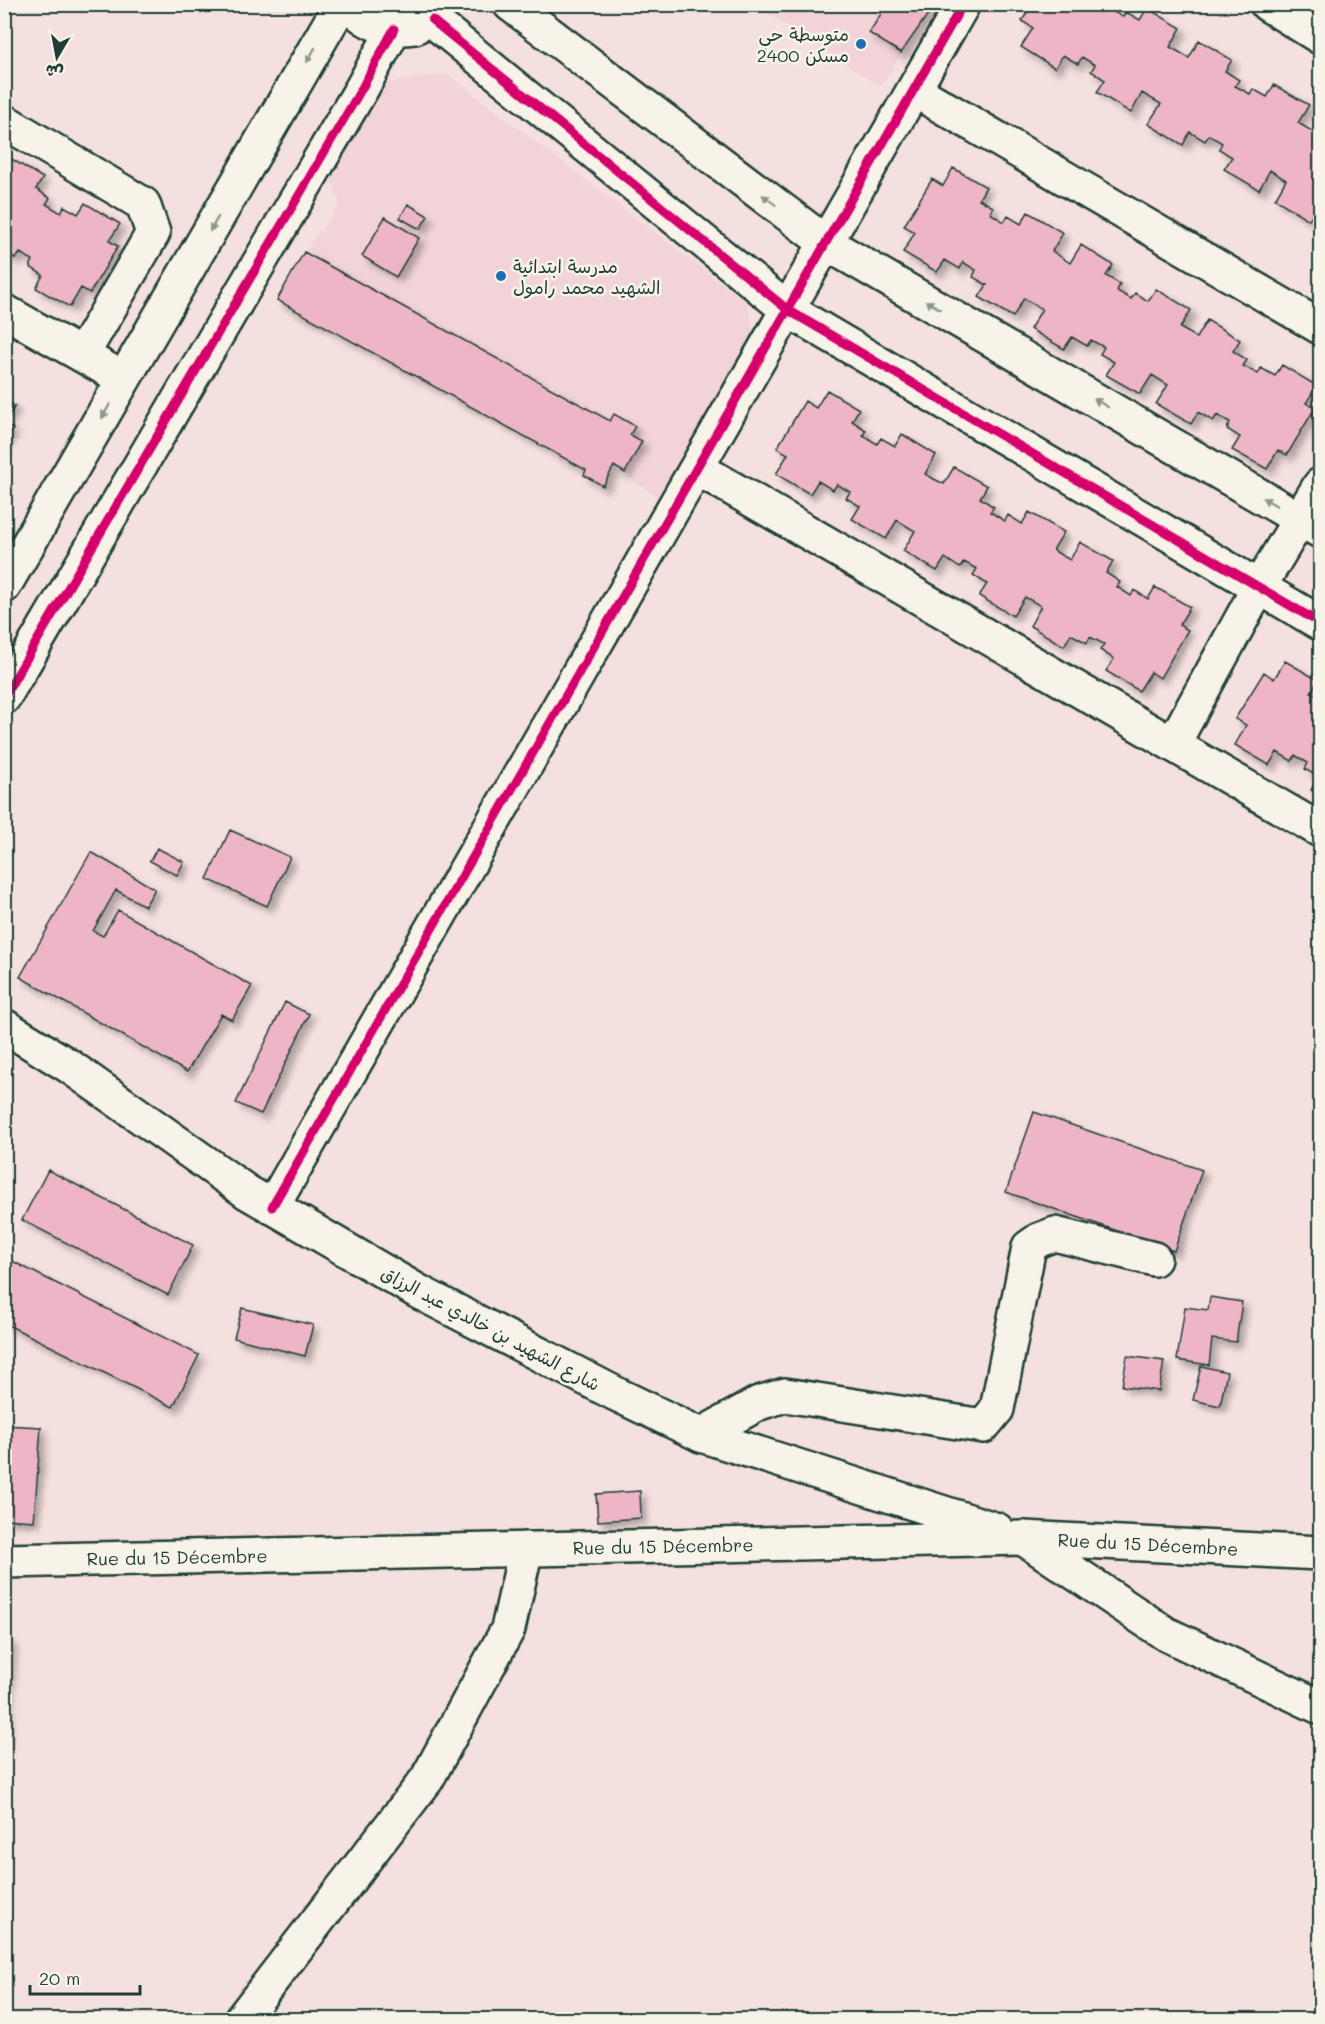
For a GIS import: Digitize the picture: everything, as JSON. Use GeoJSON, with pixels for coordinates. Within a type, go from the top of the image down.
{"type":"FeatureCollection","features":[{"type":"Feature","properties":{"kind":"street"},"geometry":{"type":"LineString","coordinates":[[7,578],[341,4]]}},
{"type":"Feature","properties":{"kind":"street"},"geometry":{"type":"LineString","coordinates":[[350,4],[374,24],[394,29],[414,28],[440,12],[788,310],[1320,623]]}},
{"type":"Feature","properties":{"kind":"street"},"geometry":{"type":"LineString","coordinates":[[510,4],[826,243],[1310,525]]}},
{"type":"Feature","properties":{"kind":"street"},"geometry":{"type":"LineString","coordinates":[[273,1207],[963,4]]}},
{"type":"Feature","properties":{"kind":"street"},"geometry":{"type":"LineString","coordinates":[[1267,4],[1320,36]]}},
{"type":"Feature","properties":{"kind":"street"},"geometry":{"type":"LineString","coordinates":[[4,697],[362,88],[394,29]]}},
{"type":"Feature","properties":{"kind":"street"},"geometry":{"type":"LineString","coordinates":[[914,90],[1320,327]]}},
{"type":"Feature","properties":{"kind":"street"},"geometry":{"type":"LineString","coordinates":[[4,121],[143,204],[153,233],[82,355]]}},
{"type":"Feature","properties":{"kind":"street"},"geometry":{"type":"LineString","coordinates":[[4,311],[124,380]]}},
{"type":"Feature","properties":{"kind":"street"},"geometry":{"type":"LineString","coordinates":[[697,468],[1320,831]]}},
{"type":"Feature","properties":{"kind":"street"},"geometry":{"type":"LineString","coordinates":[[1173,744],[1259,587],[1310,525],[1320,485]]}},
{"type":"Feature","properties":{"kind":"street","name":"شارع الشهيد بن خالدي عبد الرزاق"},"geometry":{"type":"LineString","coordinates":[[4,1026],[69,1066],[273,1207],[419,1293],[701,1435],[1023,1538]]}},
{"type":"Feature","properties":{"kind":"street"},"geometry":{"type":"LineString","coordinates":[[701,1435],[759,1403],[785,1395],[983,1426],[997,1409],[1029,1247],[1055,1234],[1154,1259]]}},
{"type":"Feature","properties":{"kind":"street"},"geometry":{"type":"LineString","coordinates":[[1023,1538],[1166,1634],[1320,1707]]}},
{"type":"Feature","properties":{"kind":"street","name":"Rue du 15 Décembre"},"geometry":{"type":"LineString","coordinates":[[4,1561],[1023,1538],[1320,1553]]}},
{"type":"Feature","properties":{"kind":"street"},"geometry":{"type":"LineString","coordinates":[[241,2019],[427,1779],[508,1629],[526,1549]]}},
{"type":"Feature","properties":{"kind":"shaded area","name":"متوسطة حي 2400 مسكن"},"geometry":{"type":"Polygon","coordinates":[[[755,5],[935,5],[880,86],[755,5]]]}},
{"type":"Feature","properties":{"kind":"shaded area","name":"مدرسة ابتدائية الشهيد محمد رامول"},"geometry":{"type":"Polygon","coordinates":[[[447,74],[747,303],[757,344],[667,503],[614,467],[603,486],[584,475],[586,470],[277,300],[304,252],[340,205],[330,176],[386,83],[447,74]]]}},
{"type":"Feature","properties":{"kind":"building"},"geometry":{"type":"Polygon","coordinates":[[[877,4],[935,4],[901,53],[869,33],[881,14],[874,9],[877,4]]]}},
{"type":"Feature","properties":{"kind":"building"},"geometry":{"type":"Polygon","coordinates":[[[1032,4],[1110,4],[1108,9],[1123,17],[1126,12],[1140,20],[1147,8],[1181,28],[1170,47],[1189,58],[1199,40],[1232,60],[1225,71],[1239,80],[1235,86],[1250,94],[1253,89],[1267,97],[1274,85],[1309,105],[1298,123],[1315,133],[1320,124],[1320,210],[1316,207],[1309,220],[1275,199],[1286,180],[1270,170],[1259,190],[1224,169],[1232,157],[1219,149],[1222,143],[1209,135],[1205,141],[1190,132],[1183,145],[1148,124],[1161,104],[1142,93],[1131,113],[1097,92],[1105,80],[1091,71],[1095,65],[1082,57],[1078,64],[1063,55],[1055,68],[1021,47],[1033,28],[1022,21],[1032,4]]]}},
{"type":"Feature","properties":{"kind":"building"},"geometry":{"type":"Polygon","coordinates":[[[10,158],[43,178],[36,189],[50,198],[46,204],[61,213],[64,206],[78,214],[85,203],[120,224],[109,241],[118,246],[90,293],[81,288],[70,307],[36,288],[43,275],[30,267],[33,260],[20,253],[16,259],[4,252],[4,168],[10,158]]]}},
{"type":"Feature","properties":{"kind":"building"},"geometry":{"type":"Polygon","coordinates":[[[953,168],[986,187],[979,199],[993,207],[990,213],[1004,222],[1008,216],[1021,224],[1028,212],[1063,233],[1052,251],[1070,263],[1081,245],[1113,265],[1106,276],[1120,284],[1117,291],[1131,299],[1135,293],[1148,301],[1156,289],[1191,310],[1180,328],[1196,338],[1207,320],[1240,340],[1233,351],[1247,360],[1243,366],[1258,374],[1261,368],[1275,376],[1282,365],[1317,386],[1306,403],[1315,408],[1287,455],[1278,450],[1267,469],[1232,450],[1240,437],[1227,429],[1230,422],[1217,415],[1213,421],[1198,412],[1191,424],[1156,404],[1168,385],[1152,375],[1140,394],[1106,375],[1114,362],[1100,354],[1104,347],[1091,340],[1087,346],[1072,337],[1064,349],[1030,329],[1042,309],[1024,298],[1013,317],[979,297],[987,285],[973,277],[976,270],[963,262],[960,269],[945,260],[937,272],[903,252],[915,232],[904,226],[932,179],[943,186],[953,168]]]}},
{"type":"Feature","properties":{"kind":"building"},"geometry":{"type":"Polygon","coordinates":[[[408,204],[428,216],[420,229],[400,218],[408,204]]]}},
{"type":"Feature","properties":{"kind":"building"},"geometry":{"type":"Polygon","coordinates":[[[385,217],[419,238],[396,277],[362,256],[385,217]]]}},
{"type":"Feature","properties":{"kind":"building"},"geometry":{"type":"Polygon","coordinates":[[[304,252],[610,421],[614,414],[635,426],[630,435],[642,441],[625,473],[614,466],[603,486],[584,475],[586,470],[277,300],[304,252]]]}},
{"type":"Feature","properties":{"kind":"building"},"geometry":{"type":"Polygon","coordinates":[[[827,390],[859,409],[852,421],[866,430],[863,435],[877,444],[881,438],[895,446],[902,434],[936,455],[925,474],[944,484],[954,467],[987,486],[980,498],[994,507],[990,512],[1005,521],[1008,515],[1022,524],[1029,512],[1064,532],[1053,550],[1061,555],[1070,560],[1080,542],[1113,561],[1106,573],[1120,582],[1117,587],[1131,596],[1134,590],[1148,599],[1155,587],[1190,607],[1179,625],[1188,630],[1160,678],[1151,672],[1139,691],[1106,671],[1114,659],[1100,650],[1104,644],[1090,637],[1087,643],[1071,634],[1064,646],[1030,626],[1041,606],[1025,597],[1013,616],[979,596],[987,584],[973,575],[977,569],[964,562],[960,568],[945,558],[937,571],[903,551],[915,531],[897,520],[886,539],[852,519],[860,506],[846,498],[850,492],[837,484],[833,490],[818,481],[810,494],[776,474],[788,454],[777,448],[805,401],[816,408],[827,390]]]}},
{"type":"Feature","properties":{"kind":"building"},"geometry":{"type":"Polygon","coordinates":[[[4,400],[15,406],[4,423],[4,400]]]}},
{"type":"Feature","properties":{"kind":"building"},"geometry":{"type":"Polygon","coordinates":[[[4,424],[13,429],[4,443],[4,424]]]}},
{"type":"Feature","properties":{"kind":"building"},"geometry":{"type":"Polygon","coordinates":[[[1285,661],[1318,680],[1311,692],[1320,698],[1320,796],[1311,790],[1318,777],[1305,769],[1308,763],[1295,755],[1292,761],[1277,752],[1269,765],[1235,745],[1246,725],[1235,719],[1264,672],[1274,679],[1285,661]]]}},
{"type":"Feature","properties":{"kind":"building"},"geometry":{"type":"Polygon","coordinates":[[[230,830],[290,857],[267,906],[207,879],[230,830]]]}},
{"type":"Feature","properties":{"kind":"building"},"geometry":{"type":"Polygon","coordinates":[[[157,848],[184,862],[177,875],[150,861],[157,848]]]}},
{"type":"Feature","properties":{"kind":"building"},"geometry":{"type":"Polygon","coordinates":[[[91,852],[155,889],[145,906],[116,890],[93,931],[103,936],[118,910],[252,986],[232,1020],[221,1014],[187,1072],[20,977],[91,852]]]}},
{"type":"Feature","properties":{"kind":"building"},"geometry":{"type":"Polygon","coordinates":[[[285,1002],[309,1014],[261,1114],[236,1103],[285,1002]]]}},
{"type":"Feature","properties":{"kind":"building"},"geometry":{"type":"Polygon","coordinates":[[[1034,1112],[1202,1170],[1174,1251],[1006,1192],[1034,1112]]]}},
{"type":"Feature","properties":{"kind":"building"},"geometry":{"type":"Polygon","coordinates":[[[48,1170],[193,1245],[168,1295],[22,1220],[48,1170]]]}},
{"type":"Feature","properties":{"kind":"building"},"geometry":{"type":"Polygon","coordinates":[[[4,1257],[199,1355],[173,1407],[4,1323],[4,1257]]]}},
{"type":"Feature","properties":{"kind":"building"},"geometry":{"type":"Polygon","coordinates":[[[1210,1297],[1242,1302],[1236,1342],[1212,1339],[1209,1365],[1177,1360],[1185,1307],[1208,1310],[1210,1297]]]}},
{"type":"Feature","properties":{"kind":"building"},"geometry":{"type":"Polygon","coordinates":[[[242,1308],[313,1325],[305,1356],[234,1338],[242,1308]]]}},
{"type":"Feature","properties":{"kind":"building"},"geometry":{"type":"Polygon","coordinates":[[[1127,1356],[1164,1361],[1159,1391],[1122,1386],[1127,1356]]]}},
{"type":"Feature","properties":{"kind":"building"},"geometry":{"type":"Polygon","coordinates":[[[1201,1366],[1227,1372],[1220,1406],[1193,1400],[1201,1366]]]}},
{"type":"Feature","properties":{"kind":"building"},"geometry":{"type":"Polygon","coordinates":[[[4,1425],[41,1427],[34,1521],[4,1519],[4,1425]]]}},
{"type":"Feature","properties":{"kind":"building"},"geometry":{"type":"Polygon","coordinates":[[[640,1491],[641,1518],[598,1521],[596,1494],[640,1491]]]}},
{"type":"Feature","properties":{"kind":"building"},"geometry":{"type":"Polygon","coordinates":[[[4,1639],[11,1640],[4,1754],[4,1639]]]}},
{"type":"Feature","properties":{"kind":"building"},"geometry":{"type":"Polygon","coordinates":[[[422,2016],[519,2020],[422,2020],[422,2016]]]}},
{"type":"Feature","properties":{"kind":"cycle path"},"geometry":{"type":"LineString","coordinates":[[272,1207],[963,4]]}},
{"type":"Feature","properties":{"kind":"cycle path"},"geometry":{"type":"LineString","coordinates":[[432,20],[788,310],[1320,623]]}},
{"type":"Feature","properties":{"kind":"cycle path"},"geometry":{"type":"LineString","coordinates":[[4,697],[362,88],[394,29]]}},
{"type":"Feature","properties":{"kind":"place","name":"متوسطة حي 2400 مسكن"},"geometry":{"type":"Point","coordinates":[861,44]}},
{"type":"Feature","properties":{"kind":"place","name":"مدرسة ابتدائية الشهيد محمد رامول"},"geometry":{"type":"Point","coordinates":[501,276]}}]}
